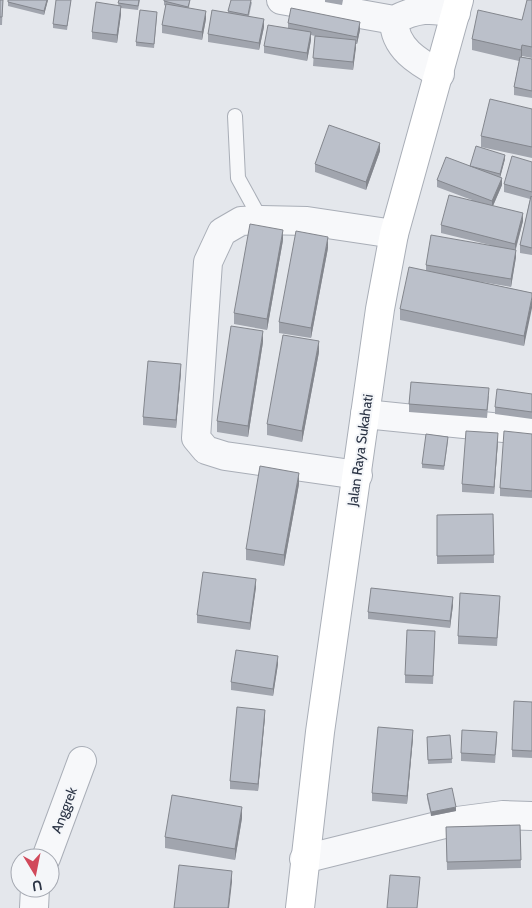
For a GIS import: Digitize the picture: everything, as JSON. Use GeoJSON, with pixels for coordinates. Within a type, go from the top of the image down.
{"type":"FeatureCollection","features":[{"type":"Feature","properties":{"kind":"main road","name":"Jalan Raya Sukahati"},"geometry":{"type":"LineString","coordinates":[[300,908],[304,859],[320,732],[358,475],[380,309],[394,234],[440,74],[457,6]]}},
{"type":"Feature","properties":{"kind":"street"},"geometry":{"type":"LineString","coordinates":[[280,0],[394,20],[411,12],[430,8],[457,6]]}},
{"type":"Feature","properties":{"kind":"street"},"geometry":{"type":"LineString","coordinates":[[394,20],[394,32],[400,44],[420,63],[440,74]]}},
{"type":"Feature","properties":{"kind":"street"},"geometry":{"type":"LineString","coordinates":[[358,475],[225,456],[206,450],[196,438],[208,262],[222,232],[241,221],[307,221],[394,234]]}},
{"type":"Feature","properties":{"kind":"street"},"geometry":{"type":"LineString","coordinates":[[365,414],[532,431]]}},
{"type":"Feature","properties":{"kind":"street","name":"Anggrek"},"geometry":{"type":"LineString","coordinates":[[50,848],[82,761]]}},
{"type":"Feature","properties":{"kind":"street"},"geometry":{"type":"LineString","coordinates":[[304,859],[457,821],[503,815],[532,816]]}},
{"type":"Feature","properties":{"kind":"lane"},"geometry":{"type":"LineString","coordinates":[[236,116],[238,178],[261,220]]}},
{"type":"Feature","properties":{"kind":"building"},"geometry":{"type":"Polygon","coordinates":[[[0,0],[3,0],[2,17],[0,17],[0,0]]]}},
{"type":"Feature","properties":{"kind":"building"},"geometry":{"type":"Polygon","coordinates":[[[8,0],[47,0],[44,11],[8,2],[8,0]]]}},
{"type":"Feature","properties":{"kind":"building"},"geometry":{"type":"Polygon","coordinates":[[[56,0],[71,0],[67,26],[53,24],[56,0]]]}},
{"type":"Feature","properties":{"kind":"building"},"geometry":{"type":"Polygon","coordinates":[[[119,0],[139,0],[138,6],[118,3],[119,0]]]}},
{"type":"Feature","properties":{"kind":"building"},"geometry":{"type":"Polygon","coordinates":[[[164,0],[190,0],[188,7],[164,0]]]}},
{"type":"Feature","properties":{"kind":"building"},"geometry":{"type":"Polygon","coordinates":[[[231,0],[251,0],[248,15],[228,11],[231,0]]]}},
{"type":"Feature","properties":{"kind":"building"},"geometry":{"type":"Polygon","coordinates":[[[527,0],[532,0],[532,47],[522,45],[521,50],[472,39],[478,10],[522,20],[527,0]]]}},
{"type":"Feature","properties":{"kind":"building"},"geometry":{"type":"Polygon","coordinates":[[[96,2],[121,6],[117,35],[92,32],[96,2]]]}},
{"type":"Feature","properties":{"kind":"building"},"geometry":{"type":"Polygon","coordinates":[[[166,4],[206,11],[202,32],[162,25],[166,4]]]}},
{"type":"Feature","properties":{"kind":"building"},"geometry":{"type":"Polygon","coordinates":[[[291,8],[360,22],[357,37],[288,23],[291,8]]]}},
{"type":"Feature","properties":{"kind":"building"},"geometry":{"type":"Polygon","coordinates":[[[140,10],[157,12],[154,44],[136,42],[140,10]]]}},
{"type":"Feature","properties":{"kind":"building"},"geometry":{"type":"Polygon","coordinates":[[[212,10],[264,19],[259,43],[208,34],[212,10]]]}},
{"type":"Feature","properties":{"kind":"building"},"geometry":{"type":"Polygon","coordinates":[[[268,25],[311,32],[307,53],[264,46],[268,25]]]}},
{"type":"Feature","properties":{"kind":"building"},"geometry":{"type":"Polygon","coordinates":[[[315,36],[356,40],[353,62],[313,58],[315,36]]]}},
{"type":"Feature","properties":{"kind":"building"},"geometry":{"type":"Polygon","coordinates":[[[520,57],[532,59],[532,91],[514,87],[520,57]]]}},
{"type":"Feature","properties":{"kind":"building"},"geometry":{"type":"Polygon","coordinates":[[[490,99],[532,109],[532,147],[481,136],[490,99]]]}},
{"type":"Feature","properties":{"kind":"building"},"geometry":{"type":"Polygon","coordinates":[[[329,125],[380,143],[366,182],[315,164],[329,125]]]}},
{"type":"Feature","properties":{"kind":"building"},"geometry":{"type":"Polygon","coordinates":[[[476,146],[505,155],[500,174],[470,166],[476,146]]]}},
{"type":"Feature","properties":{"kind":"building"},"geometry":{"type":"Polygon","coordinates":[[[512,156],[532,162],[532,192],[504,184],[512,156]]]}},
{"type":"Feature","properties":{"kind":"building"},"geometry":{"type":"Polygon","coordinates":[[[446,157],[502,178],[492,201],[437,180],[446,157]]]}},
{"type":"Feature","properties":{"kind":"building"},"geometry":{"type":"Polygon","coordinates":[[[449,195],[523,213],[515,244],[441,225],[449,195]]]}},
{"type":"Feature","properties":{"kind":"building"},"geometry":{"type":"Polygon","coordinates":[[[532,197],[532,248],[520,245],[532,197]]]}},
{"type":"Feature","properties":{"kind":"building"},"geometry":{"type":"Polygon","coordinates":[[[250,224],[283,230],[267,319],[234,313],[250,224]]]}},
{"type":"Feature","properties":{"kind":"building"},"geometry":{"type":"Polygon","coordinates":[[[296,231],[328,237],[311,328],[279,322],[296,231]]]}},
{"type":"Feature","properties":{"kind":"building"},"geometry":{"type":"Polygon","coordinates":[[[431,235],[516,250],[511,279],[426,265],[431,235]]]}},
{"type":"Feature","properties":{"kind":"building"},"geometry":{"type":"Polygon","coordinates":[[[409,267],[532,293],[524,336],[400,309],[409,267]]]}},
{"type":"Feature","properties":{"kind":"building"},"geometry":{"type":"Polygon","coordinates":[[[231,326],[263,331],[248,426],[217,421],[231,326]]]}},
{"type":"Feature","properties":{"kind":"building"},"geometry":{"type":"Polygon","coordinates":[[[283,335],[319,341],[302,431],[267,424],[283,335]]]}},
{"type":"Feature","properties":{"kind":"building"},"geometry":{"type":"Polygon","coordinates":[[[148,361],[181,364],[176,420],[143,417],[148,361]]]}},
{"type":"Feature","properties":{"kind":"building"},"geometry":{"type":"Polygon","coordinates":[[[411,382],[489,388],[487,410],[409,404],[411,382]]]}},
{"type":"Feature","properties":{"kind":"building"},"geometry":{"type":"Polygon","coordinates":[[[497,389],[532,394],[532,412],[495,407],[497,389]]]}},
{"type":"Feature","properties":{"kind":"building"},"geometry":{"type":"Polygon","coordinates":[[[466,431],[498,433],[494,487],[462,484],[466,431]]]}},
{"type":"Feature","properties":{"kind":"building"},"geometry":{"type":"Polygon","coordinates":[[[504,431],[532,434],[532,491],[500,488],[504,431]]]}},
{"type":"Feature","properties":{"kind":"building"},"geometry":{"type":"Polygon","coordinates":[[[426,434],[448,437],[444,466],[422,464],[426,434]]]}},
{"type":"Feature","properties":{"kind":"building"},"geometry":{"type":"Polygon","coordinates":[[[260,466],[299,473],[284,555],[246,549],[260,466]]]}},
{"type":"Feature","properties":{"kind":"building"},"geometry":{"type":"Polygon","coordinates":[[[493,514],[494,555],[437,556],[437,515],[493,514]]]}},
{"type":"Feature","properties":{"kind":"building"},"geometry":{"type":"Polygon","coordinates":[[[203,572],[256,579],[250,623],[197,615],[203,572]]]}},
{"type":"Feature","properties":{"kind":"building"},"geometry":{"type":"Polygon","coordinates":[[[371,588],[453,597],[450,621],[368,612],[371,588]]]}},
{"type":"Feature","properties":{"kind":"building"},"geometry":{"type":"Polygon","coordinates":[[[460,593],[500,596],[497,638],[458,636],[460,593]]]}},
{"type":"Feature","properties":{"kind":"building"},"geometry":{"type":"Polygon","coordinates":[[[407,630],[435,631],[433,676],[405,675],[407,630]]]}},
{"type":"Feature","properties":{"kind":"building"},"geometry":{"type":"Polygon","coordinates":[[[236,650],[278,656],[273,689],[231,682],[236,650]]]}},
{"type":"Feature","properties":{"kind":"building"},"geometry":{"type":"Polygon","coordinates":[[[514,701],[532,702],[532,751],[512,750],[514,701]]]}},
{"type":"Feature","properties":{"kind":"building"},"geometry":{"type":"Polygon","coordinates":[[[237,707],[265,710],[258,784],[230,781],[237,707]]]}},
{"type":"Feature","properties":{"kind":"building"},"geometry":{"type":"Polygon","coordinates":[[[378,727],[413,730],[407,796],[372,793],[378,727]]]}},
{"type":"Feature","properties":{"kind":"building"},"geometry":{"type":"Polygon","coordinates":[[[462,730],[497,732],[495,755],[461,753],[462,730]]]}},
{"type":"Feature","properties":{"kind":"building"},"geometry":{"type":"Polygon","coordinates":[[[450,735],[452,759],[428,760],[427,737],[450,735]]]}},
{"type":"Feature","properties":{"kind":"building"},"geometry":{"type":"Polygon","coordinates":[[[452,788],[456,807],[431,812],[427,794],[452,788]]]}},
{"type":"Feature","properties":{"kind":"building"},"geometry":{"type":"Polygon","coordinates":[[[172,795],[242,807],[235,849],[165,837],[172,795]]]}},
{"type":"Feature","properties":{"kind":"building"},"geometry":{"type":"Polygon","coordinates":[[[520,825],[521,860],[447,862],[446,827],[520,825]]]}},
{"type":"Feature","properties":{"kind":"building"},"geometry":{"type":"Polygon","coordinates":[[[179,865],[232,871],[228,908],[174,908],[179,865]]]}},
{"type":"Feature","properties":{"kind":"building"},"geometry":{"type":"Polygon","coordinates":[[[390,875],[420,877],[417,908],[387,908],[390,875]]]}}]}
